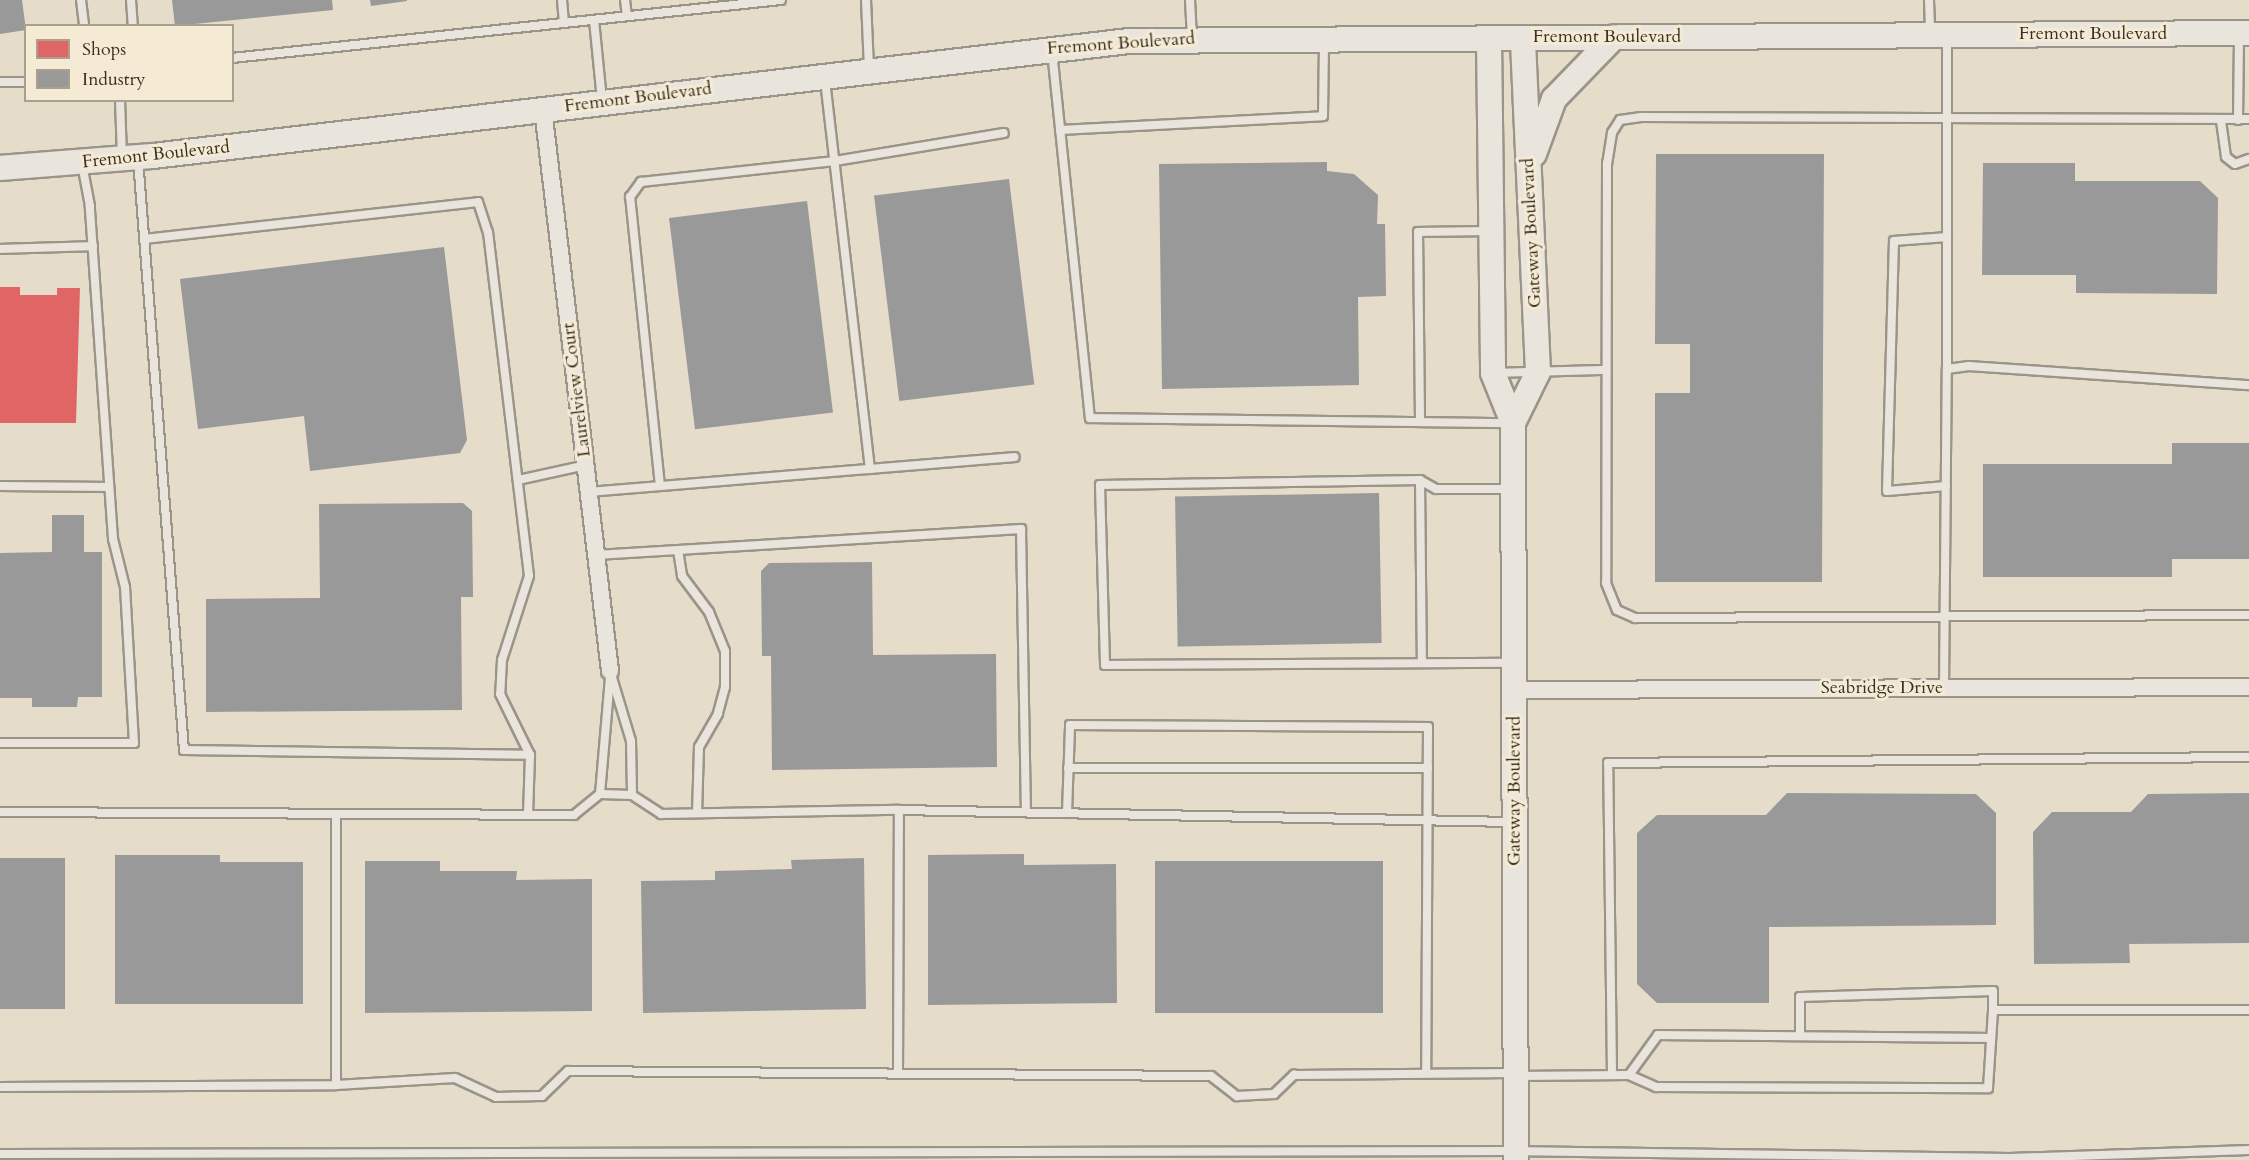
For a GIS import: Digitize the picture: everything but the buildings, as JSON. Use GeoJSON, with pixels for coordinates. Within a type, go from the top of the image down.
{"type":"FeatureCollection","features":[{"type":"Feature","properties":{"kind":"main road","name":"Fremont Boulevard"},"geometry":{"type":"LineString","coordinates":[[0,168],[130,159],[1052,48],[1192,39],[2244,33]]}},
{"type":"Feature","properties":{"kind":"main road"},"geometry":{"type":"LineString","coordinates":[[1529,171],[1554,99],[1614,37]]}},
{"type":"Feature","properties":{"kind":"main road","name":"Gateway Boulevard"},"geometry":{"type":"LineString","coordinates":[[1489,38],[1493,373],[1513,423],[1516,1156]]}},
{"type":"Feature","properties":{"kind":"main road","name":"Gateway Boulevard"},"geometry":{"type":"LineString","coordinates":[[1513,423],[1538,372],[1523,38]]}},
{"type":"Feature","properties":{"kind":"street","name":"Laurelview Court"},"geometry":{"type":"LineString","coordinates":[[543,109],[610,671]]}},
{"type":"Feature","properties":{"kind":"street","name":"Seabridge Drive"},"geometry":{"type":"LineString","coordinates":[[1514,690],[2249,687]]}},
{"type":"Feature","properties":{"kind":"lane"},"geometry":{"type":"LineString","coordinates":[[81,0],[84,24]]}},
{"type":"Feature","properties":{"kind":"lane"},"geometry":{"type":"LineString","coordinates":[[131,0],[134,24]]}},
{"type":"Feature","properties":{"kind":"lane"},"geometry":{"type":"LineString","coordinates":[[562,0],[564,23]]}},
{"type":"Feature","properties":{"kind":"lane"},"geometry":{"type":"LineString","coordinates":[[625,0],[627,16]]}},
{"type":"Feature","properties":{"kind":"lane"},"geometry":{"type":"LineString","coordinates":[[234,58],[781,0]]}},
{"type":"Feature","properties":{"kind":"lane"},"geometry":{"type":"LineString","coordinates":[[866,0],[869,70]]}},
{"type":"Feature","properties":{"kind":"lane"},"geometry":{"type":"LineString","coordinates":[[1190,0],[1192,39]]}},
{"type":"Feature","properties":{"kind":"lane"},"geometry":{"type":"LineString","coordinates":[[1929,0],[1938,35],[1947,117],[1944,688]]}},
{"type":"Feature","properties":{"kind":"lane"},"geometry":{"type":"LineString","coordinates":[[594,20],[602,102]]}},
{"type":"Feature","properties":{"kind":"lane"},"geometry":{"type":"LineString","coordinates":[[2238,120],[2244,33]]}},
{"type":"Feature","properties":{"kind":"lane"},"geometry":{"type":"LineString","coordinates":[[1060,130],[1323,116],[1324,38]]}},
{"type":"Feature","properties":{"kind":"lane"},"geometry":{"type":"LineString","coordinates":[[1052,48],[1090,418],[1420,420],[1513,423]]}},
{"type":"Feature","properties":{"kind":"lane"},"geometry":{"type":"LineString","coordinates":[[825,75],[870,469]]}},
{"type":"Feature","properties":{"kind":"lane"},"geometry":{"type":"LineString","coordinates":[[0,82],[24,82]]}},
{"type":"Feature","properties":{"kind":"lane"},"geometry":{"type":"LineString","coordinates":[[120,102],[144,239],[184,750],[530,755]]}},
{"type":"Feature","properties":{"kind":"lane"},"geometry":{"type":"LineString","coordinates":[[2249,119],[2221,121],[1947,117],[1641,117],[1620,120],[1612,133],[1607,163],[1606,370],[1606,583],[1617,610],[1635,618],[2249,615]]}},
{"type":"Feature","properties":{"kind":"lane"},"geometry":{"type":"LineString","coordinates":[[2221,121],[2226,157],[2235,164],[2249,159]]}},
{"type":"Feature","properties":{"kind":"lane"},"geometry":{"type":"LineString","coordinates":[[660,486],[630,197],[641,182],[834,161],[1004,133]]}},
{"type":"Feature","properties":{"kind":"lane"},"geometry":{"type":"LineString","coordinates":[[0,744],[134,742],[125,587],[113,539],[93,246],[82,163]]}},
{"type":"Feature","properties":{"kind":"lane"},"geometry":{"type":"LineString","coordinates":[[144,239],[478,202],[488,232],[530,576],[502,660],[500,694],[530,755],[528,815]]}},
{"type":"Feature","properties":{"kind":"lane"},"geometry":{"type":"LineString","coordinates":[[1420,420],[1418,232],[1493,231]]}},
{"type":"Feature","properties":{"kind":"lane"},"geometry":{"type":"LineString","coordinates":[[1946,486],[1887,491],[1894,241],[1947,237]]}},
{"type":"Feature","properties":{"kind":"lane"},"geometry":{"type":"LineString","coordinates":[[0,249],[93,246]]}},
{"type":"Feature","properties":{"kind":"lane"},"geometry":{"type":"LineString","coordinates":[[1947,369],[1969,366],[2249,385]]}},
{"type":"Feature","properties":{"kind":"lane"},"geometry":{"type":"LineString","coordinates":[[1493,373],[1606,370]]}},
{"type":"Feature","properties":{"kind":"lane"},"geometry":{"type":"LineString","coordinates":[[589,492],[1015,457]]}},
{"type":"Feature","properties":{"kind":"lane"},"geometry":{"type":"LineString","coordinates":[[518,480],[585,465]]}},
{"type":"Feature","properties":{"kind":"lane"},"geometry":{"type":"LineString","coordinates":[[1420,480],[1422,663]]}},
{"type":"Feature","properties":{"kind":"lane"},"geometry":{"type":"LineString","coordinates":[[1514,489],[1436,489],[1420,480],[1100,485],[1105,665],[1514,663]]}},
{"type":"Feature","properties":{"kind":"lane"},"geometry":{"type":"LineString","coordinates":[[0,486],[109,487]]}},
{"type":"Feature","properties":{"kind":"lane"},"geometry":{"type":"LineString","coordinates":[[596,555],[1021,529],[1026,812]]}},
{"type":"Feature","properties":{"kind":"lane"},"geometry":{"type":"LineString","coordinates":[[678,550],[682,576],[709,612],[725,651],[725,687],[718,714],[699,747],[697,813]]}},
{"type":"Feature","properties":{"kind":"lane"},"geometry":{"type":"LineString","coordinates":[[610,671],[631,741],[632,795]]}},
{"type":"Feature","properties":{"kind":"lane"},"geometry":{"type":"LineString","coordinates":[[600,794],[610,671]]}},
{"type":"Feature","properties":{"kind":"lane"},"geometry":{"type":"LineString","coordinates":[[1066,813],[1070,725],[1428,727],[1426,1073]]}},
{"type":"Feature","properties":{"kind":"lane"},"geometry":{"type":"LineString","coordinates":[[1612,1075],[1608,763],[2249,757]]}},
{"type":"Feature","properties":{"kind":"lane"},"geometry":{"type":"LineString","coordinates":[[1068,768],[1428,768]]}},
{"type":"Feature","properties":{"kind":"lane"},"geometry":{"type":"LineString","coordinates":[[0,812],[574,815],[600,794],[632,795],[661,814],[899,810],[1515,822]]}},
{"type":"Feature","properties":{"kind":"lane"},"geometry":{"type":"LineString","coordinates":[[898,1074],[899,810]]}},
{"type":"Feature","properties":{"kind":"lane"},"geometry":{"type":"LineString","coordinates":[[336,814],[336,1085]]}},
{"type":"Feature","properties":{"kind":"lane"},"geometry":{"type":"LineString","coordinates":[[0,1087],[336,1085],[455,1078],[496,1097],[542,1096],[568,1071],[1211,1076],[1237,1096],[1274,1094],[1294,1075],[1426,1073],[1629,1075],[1656,1087],[1988,1088],[1993,991],[1800,997],[1800,1035]]}},
{"type":"Feature","properties":{"kind":"lane"},"geometry":{"type":"LineString","coordinates":[[1993,1010],[2249,1010]]}},
{"type":"Feature","properties":{"kind":"lane"},"geometry":{"type":"LineString","coordinates":[[1629,1075],[1658,1035],[1991,1038]]}},
{"type":"Feature","properties":{"kind":"lane"},"geometry":{"type":"LineString","coordinates":[[0,1154],[22,1157],[2010,1158],[2249,1149]]}}]}
